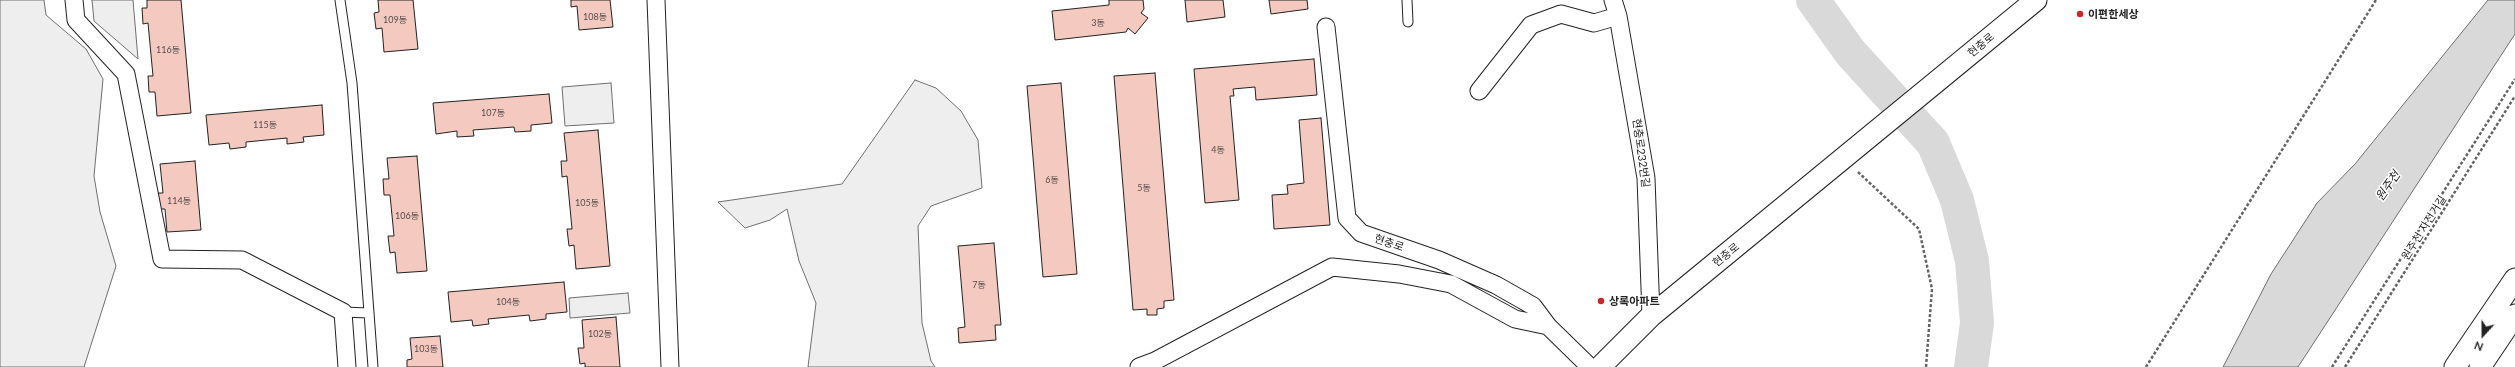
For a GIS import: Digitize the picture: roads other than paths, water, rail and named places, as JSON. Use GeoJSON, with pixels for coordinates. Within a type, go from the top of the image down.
{"type":"FeatureCollection","features":[{"type":"Feature","properties":{"kind":"street"},"geometry":{"type":"LineString","coordinates":[[74,0],[76,20],[126,74],[162,259],[242,260],[343,312],[347,367]]}},
{"type":"Feature","properties":{"kind":"street"},"geometry":{"type":"LineString","coordinates":[[656,0],[670,367]]}},
{"type":"Feature","properties":{"kind":"street","name":"현충로232번길"},"geometry":{"type":"LineString","coordinates":[[1613,0],[1618,16],[1646,178],[1651,316]]}},
{"type":"Feature","properties":{"kind":"street","name":"현충로"},"geometry":{"type":"LineString","coordinates":[[1600,367],[1651,316],[2036,0]]}},
{"type":"Feature","properties":{"kind":"street"},"geometry":{"type":"LineString","coordinates":[[1479,91],[1531,25],[1561,14],[1594,23],[1618,16]]}},
{"type":"Feature","properties":{"kind":"street","name":"현충로"},"geometry":{"type":"LineString","coordinates":[[1326,27],[1347,218],[1361,233],[1439,260],[1496,285],[1534,306],[1548,326],[1590,367]]}},
{"type":"Feature","properties":{"kind":"street"},"geometry":{"type":"LineString","coordinates":[[1139,367],[1155,361],[1332,267],[1399,274],[1451,284],[1515,319],[1548,326]]}},
{"type":"Feature","properties":{"kind":"street"},"geometry":{"type":"LineString","coordinates":[[2455,367],[2515,279]]}},
{"type":"Feature","properties":{"kind":"street"},"geometry":{"type":"LineString","coordinates":[[2480,367],[2515,315]]}},
{"type":"Feature","properties":{"kind":"lane"},"geometry":{"type":"LineString","coordinates":[[340,0],[352,83],[373,367]]}},
{"type":"Feature","properties":{"kind":"lane"},"geometry":{"type":"LineString","coordinates":[[1407,0],[1408,22]]}},
{"type":"Feature","properties":{"kind":"lane"},"geometry":{"type":"LineString","coordinates":[[343,312],[369,313]]}},
{"type":"Feature","properties":{"kind":"water","name":"원주천"},"geometry":{"type":"Polygon","coordinates":[[[2488,0],[2515,0],[2515,34],[2298,367],[2223,367],[2271,274],[2317,203],[2355,164],[2488,0]]]}},
{"type":"Feature","properties":{"kind":"waterway"},"geometry":{"type":"LineString","coordinates":[[1813,0],[1850,52],[1933,143],[1957,200],[1972,261],[1977,323],[1971,367]]}},
{"type":"Feature","properties":{"kind":"place","name":"이편한세상"},"geometry":{"type":"Point","coordinates":[2080,14]}},
{"type":"Feature","properties":{"kind":"place","name":"상록아파트"},"geometry":{"type":"Point","coordinates":[1601,301]}}]}
